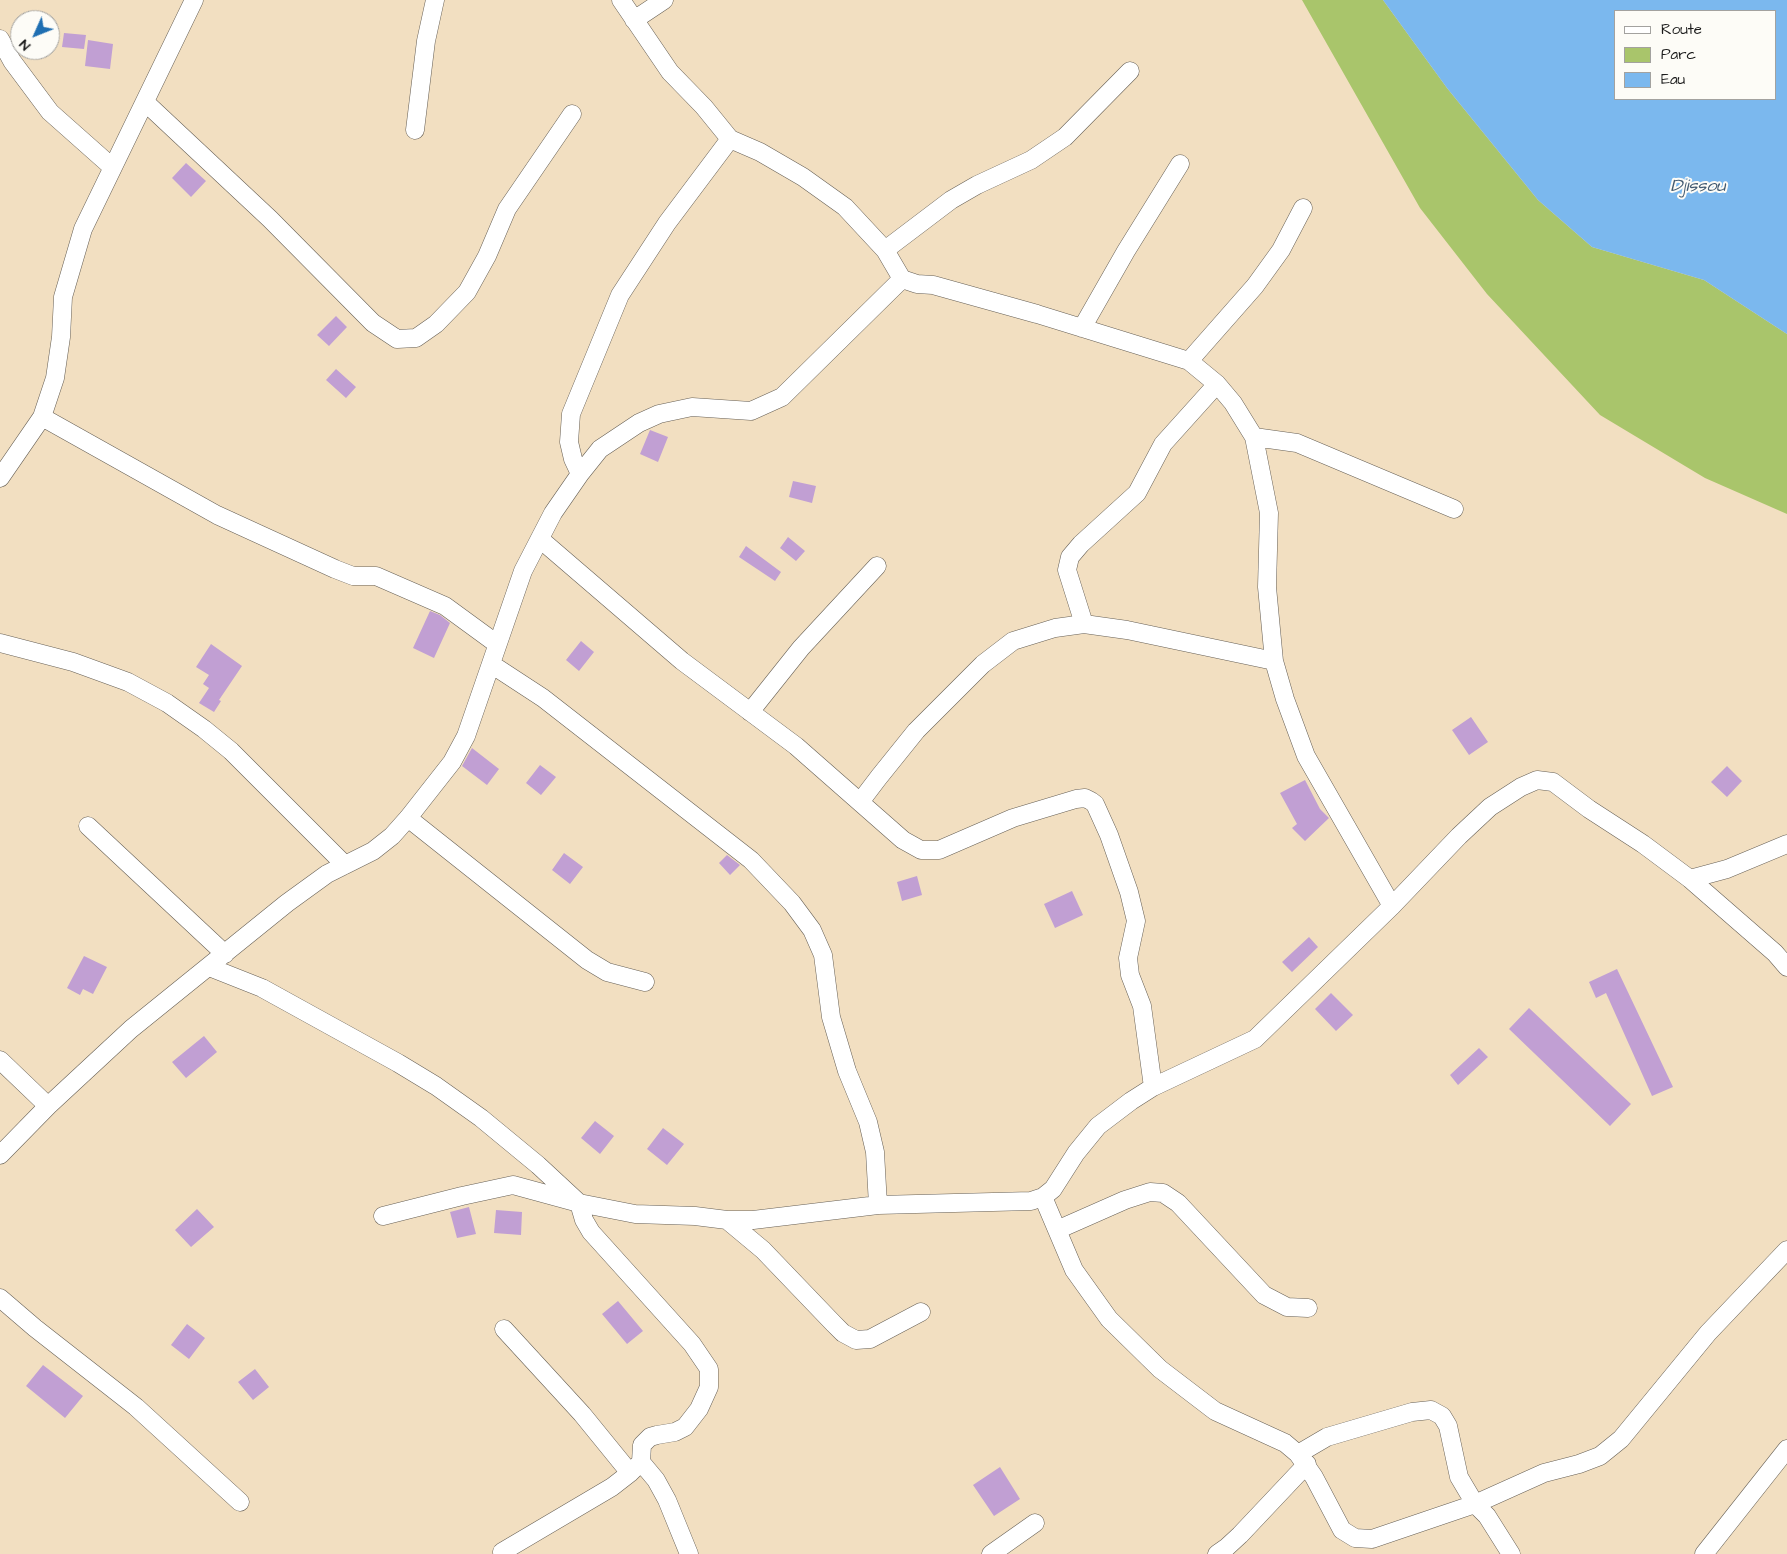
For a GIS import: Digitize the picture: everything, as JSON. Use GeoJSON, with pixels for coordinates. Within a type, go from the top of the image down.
{"type":"FeatureCollection","features":[{"type":"Feature","properties":{"kind":"street"},"geometry":{"type":"LineString","coordinates":[[0,478],[42,417],[55,378],[61,337],[63,297],[82,228],[194,0]]}},
{"type":"Feature","properties":{"kind":"street"},"geometry":{"type":"LineString","coordinates":[[415,130],[426,41],[435,0]]}},
{"type":"Feature","properties":{"kind":"street"},"geometry":{"type":"LineString","coordinates":[[621,0],[670,72],[704,106],[730,139],[760,152],[803,177],[846,207],[885,250],[902,279],[917,284],[933,285],[1189,361],[1218,384],[1233,403],[1254,437],[1269,513],[1267,587],[1274,661],[1306,756],[1392,906]]}},
{"type":"Feature","properties":{"kind":"street"},"geometry":{"type":"LineString","coordinates":[[634,20],[664,0]]}},
{"type":"Feature","properties":{"kind":"street"},"geometry":{"type":"LineString","coordinates":[[0,39],[12,61],[50,112],[112,167]]}},
{"type":"Feature","properties":{"kind":"street"},"geometry":{"type":"LineString","coordinates":[[885,250],[951,200],[977,185],[1031,160],[1065,137],[1130,71]]}},
{"type":"Feature","properties":{"kind":"street"},"geometry":{"type":"LineString","coordinates":[[145,102],[270,219],[373,323],[398,339],[416,338],[436,324],[467,292],[487,256],[507,209],[572,114]]}},
{"type":"Feature","properties":{"kind":"street"},"geometry":{"type":"LineString","coordinates":[[580,474],[573,460],[569,442],[571,414],[620,295],[667,223],[730,139]]}},
{"type":"Feature","properties":{"kind":"street"},"geometry":{"type":"LineString","coordinates":[[1082,328],[1126,251],[1180,164]]}},
{"type":"Feature","properties":{"kind":"street"},"geometry":{"type":"LineString","coordinates":[[1189,361],[1255,286],[1276,257],[1303,208]]}},
{"type":"Feature","properties":{"kind":"street"},"geometry":{"type":"LineString","coordinates":[[0,1155],[48,1106],[131,1029],[287,903],[327,874],[373,851],[392,836],[408,818],[452,762],[466,736],[523,571],[553,513],[600,449],[639,423],[659,414],[692,407],[752,411],[782,397],[902,279]]}},
{"type":"Feature","properties":{"kind":"street"},"geometry":{"type":"LineString","coordinates":[[1084,624],[1067,570],[1070,556],[1137,494],[1163,444],[1218,384]]}},
{"type":"Feature","properties":{"kind":"street"},"geometry":{"type":"LineString","coordinates":[[42,417],[217,516],[335,569],[353,576],[376,576],[445,606],[497,644]]}},
{"type":"Feature","properties":{"kind":"street"},"geometry":{"type":"LineString","coordinates":[[1254,437],[1297,443],[1454,509]]}},
{"type":"Feature","properties":{"kind":"street"},"geometry":{"type":"LineString","coordinates":[[540,539],[682,661],[796,746],[903,840],[921,850],[939,850],[1013,818],[1076,799],[1084,798],[1095,804],[1109,835],[1129,892],[1136,921],[1128,958],[1130,975],[1142,1006],[1153,1087]]}},
{"type":"Feature","properties":{"kind":"street"},"geometry":{"type":"LineString","coordinates":[[750,712],[801,648],[877,566]]}},
{"type":"Feature","properties":{"kind":"street"},"geometry":{"type":"LineString","coordinates":[[860,802],[878,777],[916,732],[983,664],[1013,641],[1055,628],[1084,624],[1127,630],[1274,661]]}},
{"type":"Feature","properties":{"kind":"street"},"geometry":{"type":"LineString","coordinates":[[0,643],[73,662],[128,682],[167,702],[231,751],[345,865]]}},
{"type":"Feature","properties":{"kind":"street"},"geometry":{"type":"LineString","coordinates":[[491,664],[558,710],[751,860],[792,903],[812,930],[823,955],[831,1017],[847,1071],[868,1122],[875,1152],[878,1205]]}},
{"type":"Feature","properties":{"kind":"street"},"geometry":{"type":"LineString","coordinates":[[384,1216],[513,1185],[579,1204],[636,1214],[695,1216],[727,1220],[753,1220],[878,1205],[1031,1201],[1044,1198],[1098,1126],[1153,1087],[1255,1039],[1392,906],[1459,836],[1490,807],[1521,787],[1537,780],[1553,782],[1690,879],[1781,950],[1787,967]]}},
{"type":"Feature","properties":{"kind":"street"},"geometry":{"type":"LineString","coordinates":[[408,818],[587,960],[607,972],[645,982]]}},
{"type":"Feature","properties":{"kind":"street"},"geometry":{"type":"LineString","coordinates":[[88,826],[225,954]]}},
{"type":"Feature","properties":{"kind":"street"},"geometry":{"type":"LineString","coordinates":[[1690,879],[1727,869],[1787,844]]}},
{"type":"Feature","properties":{"kind":"street"},"geometry":{"type":"LineString","coordinates":[[209,967],[262,988],[398,1063],[436,1086],[481,1118],[544,1170],[579,1204],[584,1220],[591,1232],[692,1344],[709,1369],[709,1387],[700,1409],[685,1427],[675,1432],[657,1434],[650,1437],[642,1445],[635,1468],[612,1488],[502,1552]]}},
{"type":"Feature","properties":{"kind":"street"},"geometry":{"type":"LineString","coordinates":[[0,1060],[48,1106]]}},
{"type":"Feature","properties":{"kind":"street"},"geometry":{"type":"LineString","coordinates":[[1057,1230],[1125,1200],[1150,1192],[1163,1193],[1178,1203],[1264,1295],[1286,1307],[1308,1308]]}},
{"type":"Feature","properties":{"kind":"street"},"geometry":{"type":"LineString","coordinates":[[1044,1198],[1074,1270],[1109,1319],[1160,1369],[1215,1411],[1285,1443],[1302,1459],[1342,1530],[1355,1538],[1372,1538],[1474,1504],[1544,1473],[1579,1464],[1600,1456],[1621,1438],[1708,1333],[1787,1250]]}},
{"type":"Feature","properties":{"kind":"street"},"geometry":{"type":"LineString","coordinates":[[727,1220],[763,1250],[833,1324],[856,1340],[870,1339],[920,1312]]}},
{"type":"Feature","properties":{"kind":"street"},"geometry":{"type":"LineString","coordinates":[[0,1298],[35,1328],[136,1407],[240,1502]]}},
{"type":"Feature","properties":{"kind":"street"},"geometry":{"type":"LineString","coordinates":[[504,1329],[582,1414],[635,1468],[656,1480],[667,1500],[688,1554]]}},
{"type":"Feature","properties":{"kind":"street"},"geometry":{"type":"LineString","coordinates":[[1217,1554],[1228,1547],[1240,1535],[1302,1459],[1327,1437],[1412,1412],[1431,1410],[1442,1416],[1448,1426],[1459,1477],[1474,1504],[1487,1516],[1512,1554]]}},
{"type":"Feature","properties":{"kind":"street"},"geometry":{"type":"LineString","coordinates":[[1704,1554],[1787,1449]]}},
{"type":"Feature","properties":{"kind":"street"},"geometry":{"type":"LineString","coordinates":[[991,1554],[1034,1523]]}},
{"type":"Feature","properties":{"kind":"green space"},"geometry":{"type":"Polygon","coordinates":[[[1302,0],[1383,0],[1447,88],[1538,200],[1592,247],[1704,280],[1787,334],[1787,514],[1705,478],[1600,415],[1487,294],[1420,208],[1302,0]]]}},
{"type":"Feature","properties":{"kind":"water","name":"Djissou"},"geometry":{"type":"Polygon","coordinates":[[[1383,0],[1787,0],[1787,334],[1704,280],[1592,247],[1538,200],[1447,88],[1383,0]]]}},
{"type":"Feature","properties":{"kind":"building"},"geometry":{"type":"Polygon","coordinates":[[[64,33],[86,35],[84,49],[62,47],[64,33]]]}},
{"type":"Feature","properties":{"kind":"building"},"geometry":{"type":"Polygon","coordinates":[[[88,40],[113,44],[110,69],[85,66],[88,40]]]}},
{"type":"Feature","properties":{"kind":"building"},"geometry":{"type":"Polygon","coordinates":[[[186,163],[206,181],[191,197],[172,178],[186,163]]]}},
{"type":"Feature","properties":{"kind":"building"},"geometry":{"type":"Polygon","coordinates":[[[336,316],[347,327],[329,346],[317,335],[336,316]]]}},
{"type":"Feature","properties":{"kind":"building"},"geometry":{"type":"Polygon","coordinates":[[[336,369],[356,387],[346,398],[326,380],[336,369]]]}},
{"type":"Feature","properties":{"kind":"building"},"geometry":{"type":"Polygon","coordinates":[[[650,430],[668,437],[658,462],[640,454],[650,430]]]}},
{"type":"Feature","properties":{"kind":"building"},"geometry":{"type":"Polygon","coordinates":[[[793,481],[816,486],[812,503],[789,497],[793,481]]]}},
{"type":"Feature","properties":{"kind":"building"},"geometry":{"type":"Polygon","coordinates":[[[788,537],[805,551],[796,561],[780,548],[788,537]]]}},
{"type":"Feature","properties":{"kind":"building"},"geometry":{"type":"Polygon","coordinates":[[[746,546],[781,572],[775,581],[739,557],[746,546]]]}},
{"type":"Feature","properties":{"kind":"building"},"geometry":{"type":"Polygon","coordinates":[[[430,611],[440,615],[450,623],[434,658],[413,648],[430,611]]]}},
{"type":"Feature","properties":{"kind":"building"},"geometry":{"type":"Polygon","coordinates":[[[581,641],[594,652],[579,671],[566,660],[581,641]]]}},
{"type":"Feature","properties":{"kind":"building"},"geometry":{"type":"Polygon","coordinates":[[[211,644],[242,666],[219,700],[221,701],[214,712],[199,703],[209,688],[203,684],[209,675],[196,667],[211,644]]]}},
{"type":"Feature","properties":{"kind":"building"},"geometry":{"type":"Polygon","coordinates":[[[1471,717],[1488,742],[1469,755],[1452,730],[1471,717]]]}},
{"type":"Feature","properties":{"kind":"building"},"geometry":{"type":"Polygon","coordinates":[[[472,748],[499,769],[487,785],[462,766],[472,748]]]}},
{"type":"Feature","properties":{"kind":"building"},"geometry":{"type":"Polygon","coordinates":[[[540,765],[556,777],[541,795],[526,783],[540,765]]]}},
{"type":"Feature","properties":{"kind":"building"},"geometry":{"type":"Polygon","coordinates":[[[1727,766],[1742,781],[1727,797],[1711,782],[1727,766]]]}},
{"type":"Feature","properties":{"kind":"building"},"geometry":{"type":"Polygon","coordinates":[[[1305,780],[1320,809],[1329,818],[1305,841],[1292,828],[1297,824],[1280,793],[1305,780]]]}},
{"type":"Feature","properties":{"kind":"building"},"geometry":{"type":"Polygon","coordinates":[[[564,853],[583,867],[570,884],[552,870],[564,853]]]}},
{"type":"Feature","properties":{"kind":"building"},"geometry":{"type":"Polygon","coordinates":[[[727,855],[740,865],[730,875],[719,863],[727,855]]]}},
{"type":"Feature","properties":{"kind":"building"},"geometry":{"type":"Polygon","coordinates":[[[917,876],[922,895],[902,901],[897,882],[917,876]]]}},
{"type":"Feature","properties":{"kind":"building"},"geometry":{"type":"Polygon","coordinates":[[[1072,891],[1083,915],[1055,928],[1044,904],[1072,891]]]}},
{"type":"Feature","properties":{"kind":"building"},"geometry":{"type":"Polygon","coordinates":[[[1309,937],[1318,947],[1292,972],[1282,962],[1309,937]]]}},
{"type":"Feature","properties":{"kind":"building"},"geometry":{"type":"Polygon","coordinates":[[[84,956],[107,967],[93,994],[83,989],[80,995],[67,988],[84,956]]]}},
{"type":"Feature","properties":{"kind":"building"},"geometry":{"type":"Polygon","coordinates":[[[1617,969],[1673,1087],[1652,1096],[1606,993],[1596,998],[1589,982],[1617,969]]]}},
{"type":"Feature","properties":{"kind":"building"},"geometry":{"type":"Polygon","coordinates":[[[1331,993],[1353,1015],[1336,1031],[1315,1009],[1331,993]]]}},
{"type":"Feature","properties":{"kind":"building"},"geometry":{"type":"Polygon","coordinates":[[[1529,1008],[1631,1104],[1610,1126],[1509,1029],[1529,1008]]]}},
{"type":"Feature","properties":{"kind":"building"},"geometry":{"type":"Polygon","coordinates":[[[204,1036],[217,1052],[186,1078],[172,1062],[204,1036]]]}},
{"type":"Feature","properties":{"kind":"building"},"geometry":{"type":"Polygon","coordinates":[[[1479,1048],[1488,1057],[1458,1085],[1450,1075],[1479,1048]]]}},
{"type":"Feature","properties":{"kind":"building"},"geometry":{"type":"Polygon","coordinates":[[[595,1121],[614,1136],[600,1154],[581,1138],[595,1121]]]}},
{"type":"Feature","properties":{"kind":"building"},"geometry":{"type":"Polygon","coordinates":[[[663,1128],[684,1144],[667,1165],[647,1149],[663,1128]]]}},
{"type":"Feature","properties":{"kind":"building"},"geometry":{"type":"Polygon","coordinates":[[[469,1207],[476,1234],[457,1238],[450,1212],[469,1207]]]}},
{"type":"Feature","properties":{"kind":"building"},"geometry":{"type":"Polygon","coordinates":[[[197,1209],[214,1227],[191,1247],[175,1230],[197,1209]]]}},
{"type":"Feature","properties":{"kind":"building"},"geometry":{"type":"Polygon","coordinates":[[[496,1210],[522,1212],[521,1235],[494,1233],[496,1210]]]}},
{"type":"Feature","properties":{"kind":"building"},"geometry":{"type":"Polygon","coordinates":[[[618,1301],[643,1331],[627,1344],[602,1314],[618,1301]]]}},
{"type":"Feature","properties":{"kind":"building"},"geometry":{"type":"Polygon","coordinates":[[[187,1324],[205,1338],[189,1359],[171,1345],[187,1324]]]}},
{"type":"Feature","properties":{"kind":"building"},"geometry":{"type":"Polygon","coordinates":[[[43,1365],[83,1396],[65,1418],[26,1386],[43,1365]]]}},
{"type":"Feature","properties":{"kind":"building"},"geometry":{"type":"Polygon","coordinates":[[[255,1369],[269,1387],[253,1400],[238,1382],[255,1369]]]}},
{"type":"Feature","properties":{"kind":"building"},"geometry":{"type":"Polygon","coordinates":[[[1000,1467],[1020,1499],[994,1516],[973,1485],[1000,1467]]]}}]}
